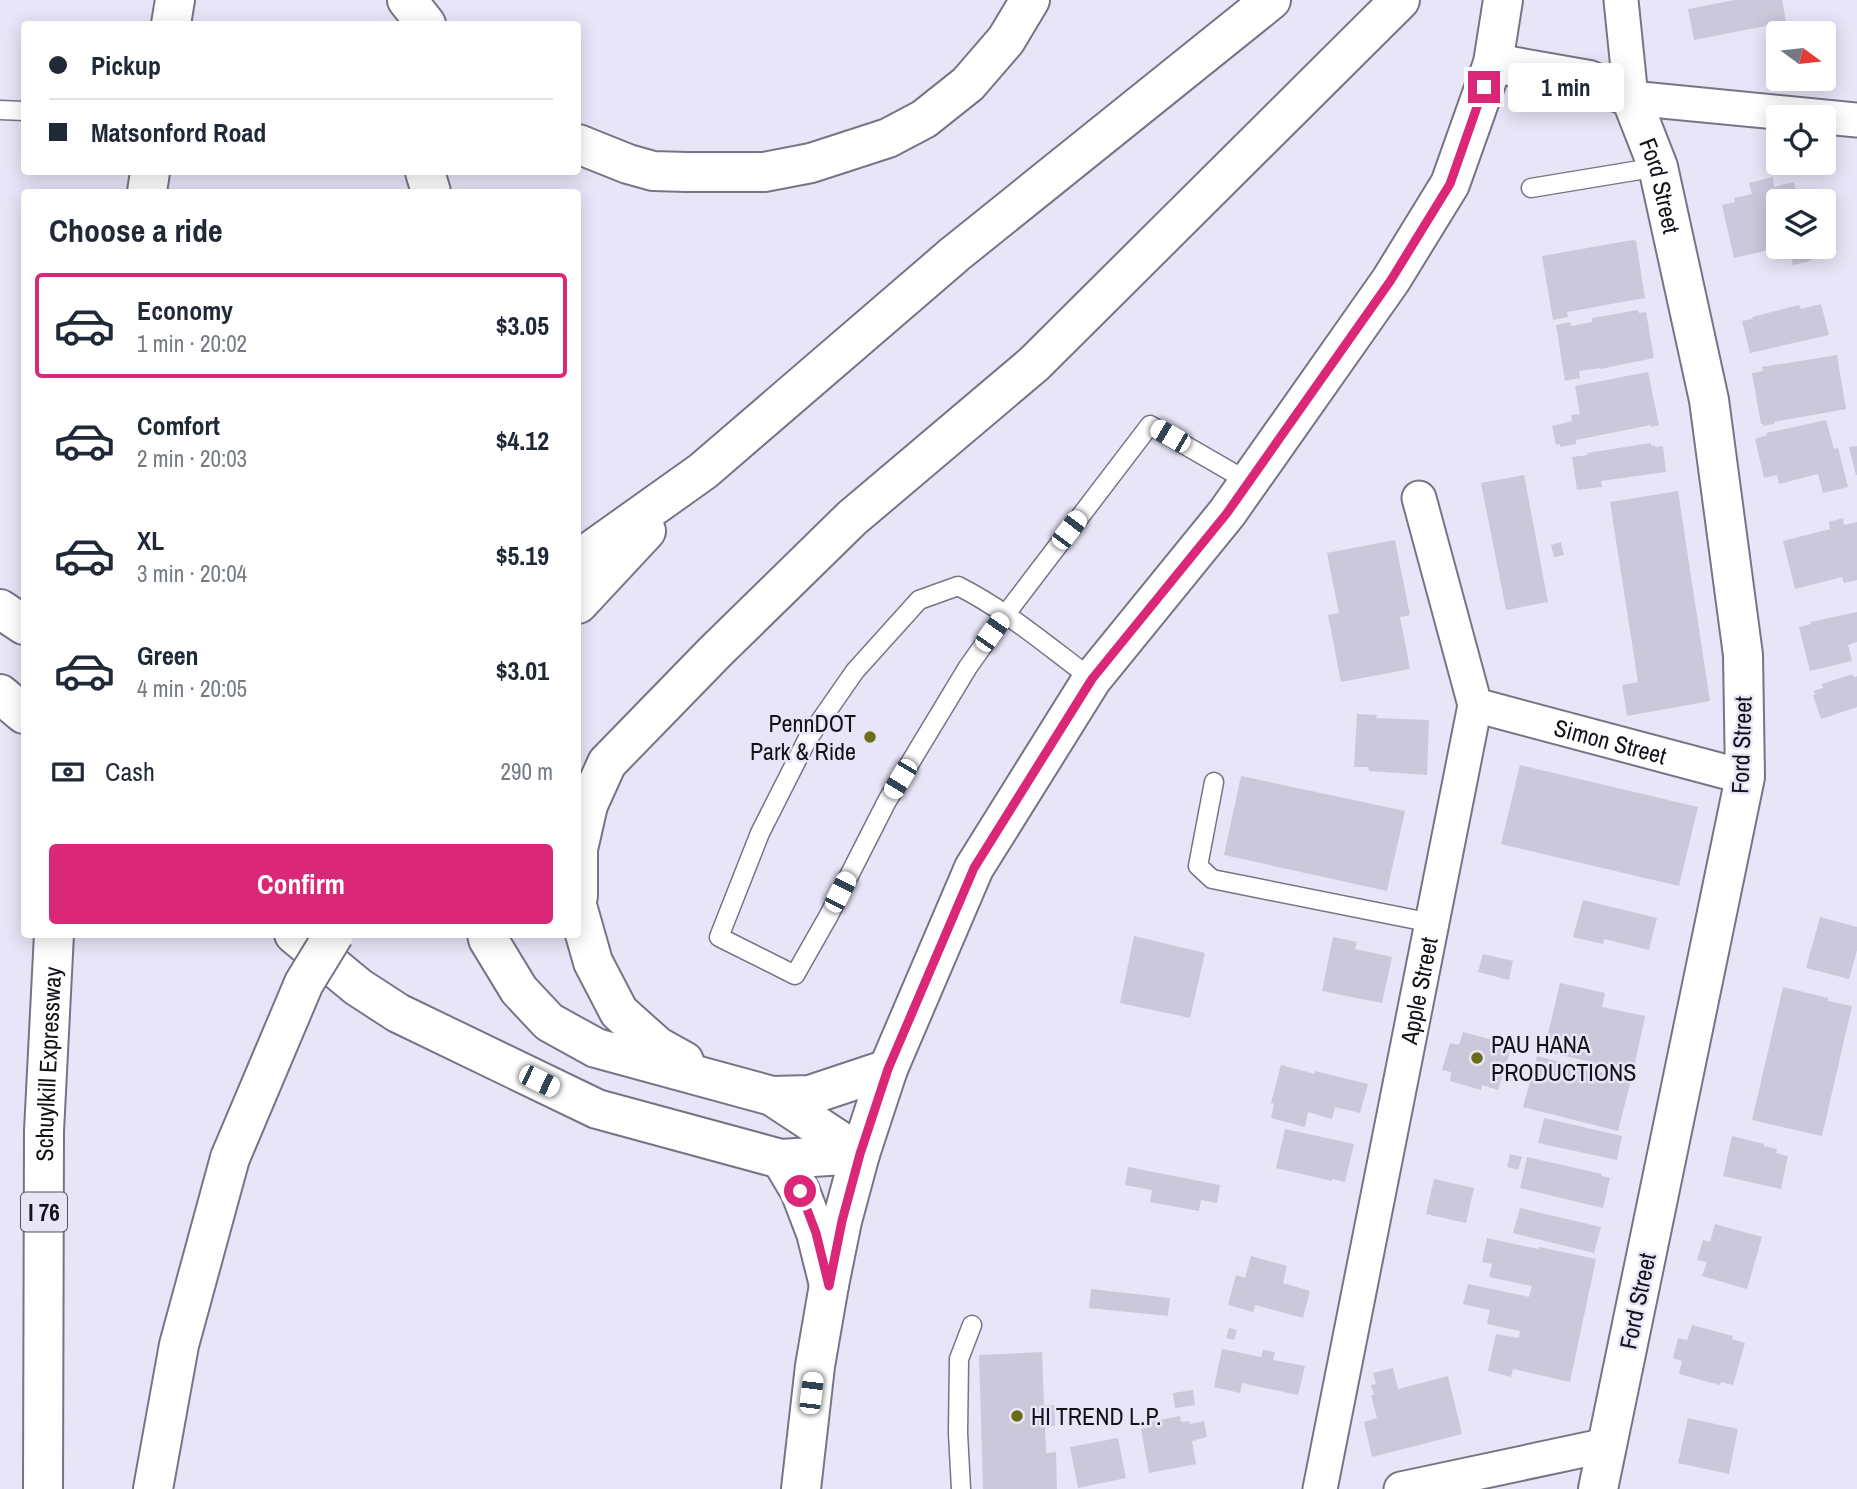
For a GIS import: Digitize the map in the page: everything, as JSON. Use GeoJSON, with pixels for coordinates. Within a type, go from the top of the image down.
{"type":"FeatureCollection","features":[{"type":"Feature","properties":{"kind":"main road"},"geometry":{"type":"LineString","coordinates":[[172,21],[175,0]]}},
{"type":"Feature","properties":{"kind":"main road"},"geometry":{"type":"LineString","coordinates":[[382,0],[387,21]]}},
{"type":"Feature","properties":{"kind":"main road"},"geometry":{"type":"LineString","coordinates":[[407,0],[424,21]]}},
{"type":"Feature","properties":{"kind":"main road"},"geometry":{"type":"LineString","coordinates":[[581,145],[653,170],[764,172],[811,163],[888,138],[924,119],[968,84],[1006,40],[1030,0]]}},
{"type":"Feature","properties":{"kind":"main road"},"geometry":{"type":"LineString","coordinates":[[581,558],[703,471],[955,254],[1271,0]]}},
{"type":"Feature","properties":{"kind":"main road"},"geometry":{"type":"LineString","coordinates":[[581,836],[588,805],[607,763],[715,652],[852,519],[1034,364],[1400,0]]}},
{"type":"Feature","properties":{"kind":"main road"},"geometry":{"type":"LineString","coordinates":[[801,1489],[815,1366],[829,1286],[842,1221],[860,1154],[888,1069],[974,868],[1092,679],[1227,513],[1391,280],[1450,184],[1493,63],[1503,0]]}},
{"type":"Feature","properties":{"kind":"main road"},"geometry":{"type":"LineString","coordinates":[[1493,63],[1589,80],[1630,98]]}},
{"type":"Feature","properties":{"kind":"main road","name":"Ford Street"},"geometry":{"type":"LineString","coordinates":[[1598,1489],[1745,777],[1743,655],[1709,400],[1658,167],[1630,98]]}},
{"type":"Feature","properties":{"kind":"main road"},"geometry":{"type":"LineString","coordinates":[[581,601],[703,471]]}},
{"type":"Feature","properties":{"kind":"main road"},"geometry":{"type":"LineString","coordinates":[[0,609],[21,623]]}},
{"type":"Feature","properties":{"kind":"main road"},"geometry":{"type":"LineString","coordinates":[[0,694],[21,712]]}},
{"type":"Feature","properties":{"kind":"main road"},"geometry":{"type":"LineString","coordinates":[[581,920],[593,962],[619,1012],[657,1046],[723,1083]]}},
{"type":"Feature","properties":{"kind":"main road","name":"Schuylkill Expressway"},"geometry":{"type":"LineString","coordinates":[[43,1489],[44,1131],[54,938]]}},
{"type":"Feature","properties":{"kind":"main road"},"geometry":{"type":"LineString","coordinates":[[299,938],[358,987],[398,1013],[597,1109],[781,1159],[860,1154]]}},
{"type":"Feature","properties":{"kind":"main road"},"geometry":{"type":"LineString","coordinates":[[153,1489],[179,1345],[230,1158],[304,983],[332,938]]}},
{"type":"Feature","properties":{"kind":"main road"},"geometry":{"type":"LineString","coordinates":[[488,938],[519,990],[549,1022],[596,1048],[772,1096],[810,1096],[888,1069]]}},
{"type":"Feature","properties":{"kind":"main road"},"geometry":{"type":"LineString","coordinates":[[772,1096],[860,1154]]}},
{"type":"Feature","properties":{"kind":"main road"},"geometry":{"type":"LineString","coordinates":[[781,1159],[800,1191],[816,1233],[829,1286]]}},
{"type":"Feature","properties":{"kind":"street","name":"Ford Street"},"geometry":{"type":"LineString","coordinates":[[1621,0],[1630,98]]}},
{"type":"Feature","properties":{"kind":"street"},"geometry":{"type":"LineString","coordinates":[[1630,98],[1857,120]]}},
{"type":"Feature","properties":{"kind":"street","name":"Apple Street"},"geometry":{"type":"LineString","coordinates":[[1320,1489],[1475,705],[1419,498]]}},
{"type":"Feature","properties":{"kind":"street","name":"Simon Street"},"geometry":{"type":"LineString","coordinates":[[1475,705],[1745,777]]}},
{"type":"Feature","properties":{"kind":"street"},"geometry":{"type":"LineString","coordinates":[[1401,1489],[1607,1445]]}},
{"type":"Feature","properties":{"kind":"lane"},"geometry":{"type":"LineString","coordinates":[[0,110],[21,111]]}},
{"type":"Feature","properties":{"kind":"lane"},"geometry":{"type":"LineString","coordinates":[[1531,188],[1658,167]]}},
{"type":"Feature","properties":{"kind":"lane"},"geometry":{"type":"LineString","coordinates":[[1092,679],[1005,615],[958,586],[919,600],[855,671],[807,740],[760,833],[719,937],[795,975],[887,801],[968,667],[1005,615],[1150,425],[1249,482]]}},
{"type":"Feature","properties":{"kind":"lane"},"geometry":{"type":"LineString","coordinates":[[1214,782],[1198,866],[1212,879],[1432,923]]}},
{"type":"Feature","properties":{"kind":"lane"},"geometry":{"type":"LineString","coordinates":[[961,1489],[958,1433],[959,1359],[972,1325]]}},
{"type":"Feature","properties":{"kind":"building"},"geometry":{"type":"Polygon","coordinates":[[[1735,0],[1782,0],[1786,21],[1766,21],[1766,26],[1694,40],[1688,9],[1735,0]]]}},
{"type":"Feature","properties":{"kind":"building"},"geometry":{"type":"Polygon","coordinates":[[[1773,177],[1774,187],[1794,182],[1795,189],[1766,189],[1766,251],[1734,258],[1722,205],[1735,202],[1734,198],[1752,194],[1749,183],[1773,177]]]}},
{"type":"Feature","properties":{"kind":"building"},"geometry":{"type":"Polygon","coordinates":[[[1636,241],[1645,298],[1567,312],[1568,317],[1553,320],[1542,256],[1636,241]]]}},
{"type":"Feature","properties":{"kind":"building"},"geometry":{"type":"Polygon","coordinates":[[[1791,259],[1811,259],[1811,261],[1793,265],[1791,259]]]}},
{"type":"Feature","properties":{"kind":"building"},"geometry":{"type":"Polygon","coordinates":[[[1821,304],[1829,335],[1750,353],[1742,321],[1799,305],[1801,309],[1821,304]]]}},
{"type":"Feature","properties":{"kind":"building"},"geometry":{"type":"Polygon","coordinates":[[[1638,310],[1639,313],[1646,312],[1654,358],[1579,371],[1580,378],[1565,381],[1556,325],[1570,322],[1571,326],[1592,322],[1592,318],[1638,310]]]}},
{"type":"Feature","properties":{"kind":"building"},"geometry":{"type":"Polygon","coordinates":[[[1837,355],[1846,409],[1763,426],[1761,424],[1752,373],[1763,371],[1762,367],[1837,355]]]}},
{"type":"Feature","properties":{"kind":"building"},"geometry":{"type":"Polygon","coordinates":[[[1648,372],[1659,425],[1576,440],[1576,444],[1560,447],[1560,444],[1556,445],[1552,426],[1572,421],[1571,415],[1580,414],[1575,386],[1648,372]]]}},
{"type":"Feature","properties":{"kind":"building"},"geometry":{"type":"Polygon","coordinates":[[[1826,420],[1834,449],[1838,448],[1848,487],[1823,493],[1818,474],[1779,484],[1777,475],[1764,478],[1755,439],[1767,435],[1766,433],[1826,420]]]}},
{"type":"Feature","properties":{"kind":"building"},"geometry":{"type":"Polygon","coordinates":[[[1651,443],[1655,447],[1663,446],[1666,472],[1601,481],[1602,487],[1577,490],[1572,457],[1651,443]]]}},
{"type":"Feature","properties":{"kind":"building"},"geometry":{"type":"Polygon","coordinates":[[[1857,446],[1857,475],[1856,475],[1849,447],[1857,446]]]}},
{"type":"Feature","properties":{"kind":"building"},"geometry":{"type":"Polygon","coordinates":[[[1524,475],[1548,602],[1506,610],[1481,483],[1524,475]]]}},
{"type":"Feature","properties":{"kind":"building"},"geometry":{"type":"Polygon","coordinates":[[[1678,491],[1710,701],[1627,716],[1622,685],[1638,682],[1610,502],[1678,491]]]}},
{"type":"Feature","properties":{"kind":"building"},"geometry":{"type":"Polygon","coordinates":[[[1843,518],[1844,525],[1857,522],[1857,580],[1844,583],[1842,577],[1795,589],[1783,541],[1830,529],[1829,522],[1843,518]]]}},
{"type":"Feature","properties":{"kind":"building"},"geometry":{"type":"Polygon","coordinates":[[[1395,540],[1410,615],[1400,617],[1410,669],[1341,682],[1328,615],[1339,613],[1327,553],[1395,540]]]}},
{"type":"Feature","properties":{"kind":"building"},"geometry":{"type":"Polygon","coordinates":[[[1561,542],[1564,555],[1554,557],[1551,545],[1561,542]]]}},
{"type":"Feature","properties":{"kind":"building"},"geometry":{"type":"Polygon","coordinates":[[[1857,612],[1857,642],[1848,645],[1852,661],[1810,671],[1799,627],[1857,612]]]}},
{"type":"Feature","properties":{"kind":"building"},"geometry":{"type":"Polygon","coordinates":[[[1852,674],[1857,676],[1857,707],[1821,719],[1814,691],[1823,688],[1822,684],[1852,674]]]}},
{"type":"Feature","properties":{"kind":"building"},"geometry":{"type":"Polygon","coordinates":[[[1357,714],[1377,715],[1376,718],[1429,720],[1427,775],[1369,771],[1368,767],[1354,767],[1357,714]]]}},
{"type":"Feature","properties":{"kind":"building"},"geometry":{"type":"Polygon","coordinates":[[[1520,765],[1698,807],[1679,886],[1501,844],[1520,765]]]}},
{"type":"Feature","properties":{"kind":"building"},"geometry":{"type":"Polygon","coordinates":[[[1241,776],[1405,811],[1387,891],[1224,855],[1241,776]]]}},
{"type":"Feature","properties":{"kind":"building"},"geometry":{"type":"Polygon","coordinates":[[[1583,900],[1657,918],[1649,950],[1604,939],[1603,944],[1573,937],[1583,900]]]}},
{"type":"Feature","properties":{"kind":"building"},"geometry":{"type":"Polygon","coordinates":[[[1820,917],[1857,927],[1857,950],[1849,979],[1806,968],[1820,917]]]}},
{"type":"Feature","properties":{"kind":"building"},"geometry":{"type":"Polygon","coordinates":[[[1134,936],[1205,953],[1190,1018],[1120,1003],[1134,936]]]}},
{"type":"Feature","properties":{"kind":"building"},"geometry":{"type":"Polygon","coordinates":[[[1333,937],[1357,942],[1355,949],[1392,957],[1382,1003],[1322,991],[1333,937]]]}},
{"type":"Feature","properties":{"kind":"building"},"geometry":{"type":"Polygon","coordinates":[[[1483,954],[1513,961],[1509,980],[1478,972],[1483,954]]]}},
{"type":"Feature","properties":{"kind":"building"},"geometry":{"type":"Polygon","coordinates":[[[1560,983],[1605,993],[1602,1007],[1645,1016],[1633,1072],[1544,1051],[1560,983]]]}},
{"type":"Feature","properties":{"kind":"building"},"geometry":{"type":"Polygon","coordinates":[[[1783,987],[1852,1006],[1822,1136],[1752,1120],[1783,987]]]}},
{"type":"Feature","properties":{"kind":"building","name":"PAU HANA PRODUCTIONS"},"geometry":{"type":"Polygon","coordinates":[[[1463,1032],[1512,1045],[1498,1090],[1482,1085],[1481,1090],[1450,1081],[1451,1072],[1442,1070],[1450,1043],[1459,1045],[1463,1032]]]}},
{"type":"Feature","properties":{"kind":"building"},"geometry":{"type":"Polygon","coordinates":[[[1537,1056],[1631,1080],[1618,1131],[1523,1107],[1537,1056]]]}},
{"type":"Feature","properties":{"kind":"building"},"geometry":{"type":"Polygon","coordinates":[[[1281,1065],[1368,1084],[1360,1113],[1335,1107],[1332,1119],[1308,1112],[1305,1127],[1271,1118],[1274,1104],[1271,1103],[1281,1065]]]}},
{"type":"Feature","properties":{"kind":"building"},"geometry":{"type":"Polygon","coordinates":[[[1544,1118],[1622,1136],[1617,1160],[1538,1143],[1544,1118]]]}},
{"type":"Feature","properties":{"kind":"building"},"geometry":{"type":"Polygon","coordinates":[[[1285,1129],[1354,1144],[1345,1182],[1276,1168],[1285,1129]]]}},
{"type":"Feature","properties":{"kind":"building"},"geometry":{"type":"Polygon","coordinates":[[[1732,1136],[1764,1144],[1777,1149],[1776,1153],[1788,1156],[1781,1189],[1723,1176],[1732,1136]]]}},
{"type":"Feature","properties":{"kind":"building"},"geometry":{"type":"Polygon","coordinates":[[[1510,1154],[1522,1157],[1518,1170],[1507,1167],[1510,1154]]]}},
{"type":"Feature","properties":{"kind":"building"},"geometry":{"type":"Polygon","coordinates":[[[1527,1157],[1610,1178],[1603,1208],[1520,1188],[1527,1157]]]}},
{"type":"Feature","properties":{"kind":"building"},"geometry":{"type":"Polygon","coordinates":[[[1128,1167],[1220,1185],[1217,1203],[1201,1200],[1199,1211],[1150,1202],[1152,1190],[1125,1185],[1128,1167]]]}},
{"type":"Feature","properties":{"kind":"building"},"geometry":{"type":"Polygon","coordinates":[[[1434,1179],[1474,1188],[1466,1223],[1426,1214],[1434,1179]]]}},
{"type":"Feature","properties":{"kind":"building"},"geometry":{"type":"Polygon","coordinates":[[[1520,1208],[1601,1227],[1594,1253],[1513,1233],[1520,1208]]]}},
{"type":"Feature","properties":{"kind":"building"},"geometry":{"type":"Polygon","coordinates":[[[1715,1224],[1762,1237],[1747,1289],[1702,1276],[1707,1262],[1697,1260],[1703,1240],[1710,1242],[1715,1224]]]}},
{"type":"Feature","properties":{"kind":"building"},"geometry":{"type":"Polygon","coordinates":[[[1487,1238],[1596,1259],[1570,1382],[1513,1369],[1511,1377],[1488,1371],[1496,1334],[1519,1338],[1520,1331],[1487,1324],[1490,1310],[1463,1304],[1468,1284],[1529,1297],[1532,1286],[1489,1277],[1492,1264],[1482,1262],[1487,1238]]]}},
{"type":"Feature","properties":{"kind":"building"},"geometry":{"type":"Polygon","coordinates":[[[1251,1256],[1287,1266],[1283,1283],[1310,1291],[1303,1318],[1255,1305],[1253,1312],[1228,1305],[1236,1275],[1245,1278],[1251,1256]]]}},
{"type":"Feature","properties":{"kind":"building"},"geometry":{"type":"Polygon","coordinates":[[[1091,1289],[1170,1298],[1168,1316],[1089,1308],[1091,1289]]]}},
{"type":"Feature","properties":{"kind":"building"},"geometry":{"type":"Polygon","coordinates":[[[1692,1325],[1733,1336],[1732,1339],[1745,1343],[1733,1385],[1721,1382],[1720,1385],[1679,1374],[1682,1361],[1673,1358],[1678,1338],[1687,1340],[1692,1325]]]}},
{"type":"Feature","properties":{"kind":"building"},"geometry":{"type":"Polygon","coordinates":[[[1229,1328],[1237,1330],[1234,1340],[1226,1338],[1229,1328]]]}},
{"type":"Feature","properties":{"kind":"building"},"geometry":{"type":"Polygon","coordinates":[[[1222,1349],[1261,1357],[1263,1350],[1275,1352],[1273,1360],[1305,1366],[1298,1395],[1242,1383],[1240,1393],[1214,1387],[1222,1349]]]}},
{"type":"Feature","properties":{"kind":"building","name":"HI TREND L.P."},"geometry":{"type":"Polygon","coordinates":[[[1042,1352],[1044,1405],[1054,1405],[1055,1426],[1045,1426],[1046,1453],[1056,1452],[1057,1489],[983,1489],[979,1355],[1042,1352]]]}},
{"type":"Feature","properties":{"kind":"building"},"geometry":{"type":"Polygon","coordinates":[[[1393,1368],[1398,1389],[1448,1376],[1462,1434],[1372,1457],[1364,1422],[1377,1418],[1371,1395],[1374,1395],[1371,1385],[1376,1384],[1373,1373],[1393,1368]]]}},
{"type":"Feature","properties":{"kind":"building"},"geometry":{"type":"Polygon","coordinates":[[[1193,1390],[1195,1405],[1175,1408],[1173,1393],[1193,1390]]]}},
{"type":"Feature","properties":{"kind":"building"},"geometry":{"type":"Polygon","coordinates":[[[1180,1416],[1181,1422],[1189,1421],[1190,1424],[1204,1421],[1207,1437],[1192,1441],[1196,1464],[1149,1473],[1141,1429],[1151,1427],[1150,1422],[1180,1416]]]}},
{"type":"Feature","properties":{"kind":"building"},"geometry":{"type":"Polygon","coordinates":[[[1688,1418],[1738,1429],[1729,1474],[1678,1463],[1688,1418]]]}},
{"type":"Feature","properties":{"kind":"building"},"geometry":{"type":"Polygon","coordinates":[[[1118,1438],[1126,1478],[1078,1488],[1070,1447],[1118,1438]]]}},
{"type":"Feature","properties":{"kind":"place","name":"PennDOT Park & Ride"},"geometry":{"type":"Point","coordinates":[870,737]}},
{"type":"Feature","properties":{"kind":"place","name":"PAU HANA PRODUCTIONS"},"geometry":{"type":"Point","coordinates":[1477,1058]}},
{"type":"Feature","properties":{"kind":"place","name":"HI TREND L.P."},"geometry":{"type":"Point","coordinates":[1017,1416]}},
{"type":"Feature","properties":{"kind":"route"},"geometry":{"type":"LineString","coordinates":[[800,1191],[816,1233],[829,1286],[842,1221],[860,1154],[888,1069],[974,868],[1092,679],[1227,513],[1391,280],[1450,184],[1484,87]]}}]}
